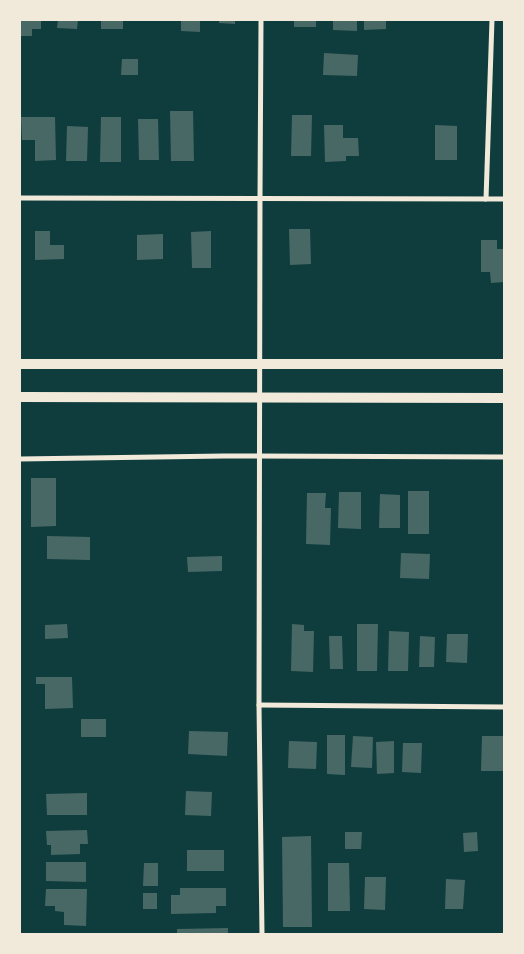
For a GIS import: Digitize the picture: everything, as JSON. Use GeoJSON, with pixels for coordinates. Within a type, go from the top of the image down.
{"type":"FeatureCollection","features":[{"type":"Feature","properties":{"kind":"main road"},"geometry":{"type":"LineString","coordinates":[[20,364],[504,364]]}},
{"type":"Feature","properties":{"kind":"main road"},"geometry":{"type":"LineString","coordinates":[[20,397],[504,398]]}},
{"type":"Feature","properties":{"kind":"street"},"geometry":{"type":"LineString","coordinates":[[262,20],[260,198],[262,934]]}},
{"type":"Feature","properties":{"kind":"street"},"geometry":{"type":"LineString","coordinates":[[486,199],[492,20]]}},
{"type":"Feature","properties":{"kind":"street"},"geometry":{"type":"LineString","coordinates":[[20,198],[504,199]]}},
{"type":"Feature","properties":{"kind":"street"},"geometry":{"type":"LineString","coordinates":[[20,459],[504,457]]}},
{"type":"Feature","properties":{"kind":"street"},"geometry":{"type":"LineString","coordinates":[[260,705],[504,707]]}},
{"type":"Feature","properties":{"kind":"building"},"geometry":{"type":"Polygon","coordinates":[[[21,20],[41,20],[41,29],[32,29],[32,36],[21,36],[21,20]]]}},
{"type":"Feature","properties":{"kind":"building"},"geometry":{"type":"Polygon","coordinates":[[[58,20],[78,20],[77,29],[57,28],[58,20]]]}},
{"type":"Feature","properties":{"kind":"building"},"geometry":{"type":"Polygon","coordinates":[[[101,20],[123,20],[123,29],[101,29],[101,20]]]}},
{"type":"Feature","properties":{"kind":"building"},"geometry":{"type":"Polygon","coordinates":[[[181,20],[200,20],[200,32],[181,31],[181,20]]]}},
{"type":"Feature","properties":{"kind":"building"},"geometry":{"type":"Polygon","coordinates":[[[219,20],[235,20],[235,24],[219,23],[219,20]]]}},
{"type":"Feature","properties":{"kind":"building"},"geometry":{"type":"Polygon","coordinates":[[[294,20],[316,20],[316,27],[294,27],[294,20]]]}},
{"type":"Feature","properties":{"kind":"building"},"geometry":{"type":"Polygon","coordinates":[[[333,20],[357,20],[357,31],[333,30],[333,20]]]}},
{"type":"Feature","properties":{"kind":"building"},"geometry":{"type":"Polygon","coordinates":[[[364,20],[386,20],[386,29],[364,30],[364,20]]]}},
{"type":"Feature","properties":{"kind":"building"},"geometry":{"type":"Polygon","coordinates":[[[324,53],[358,55],[357,76],[323,75],[324,53]]]}},
{"type":"Feature","properties":{"kind":"building"},"geometry":{"type":"Polygon","coordinates":[[[122,59],[138,59],[138,75],[121,75],[122,59]]]}},
{"type":"Feature","properties":{"kind":"building"},"geometry":{"type":"Polygon","coordinates":[[[170,111],[193,111],[194,161],[171,161],[170,111]]]}},
{"type":"Feature","properties":{"kind":"building"},"geometry":{"type":"Polygon","coordinates":[[[292,115],[312,115],[311,156],[291,156],[292,115]]]}},
{"type":"Feature","properties":{"kind":"building"},"geometry":{"type":"Polygon","coordinates":[[[21,117],[55,117],[56,160],[35,161],[35,140],[22,140],[21,117]]]}},
{"type":"Feature","properties":{"kind":"building"},"geometry":{"type":"Polygon","coordinates":[[[101,117],[121,117],[121,162],[100,162],[101,117]]]}},
{"type":"Feature","properties":{"kind":"building"},"geometry":{"type":"Polygon","coordinates":[[[138,119],[158,119],[159,160],[139,160],[138,119]]]}},
{"type":"Feature","properties":{"kind":"building"},"geometry":{"type":"Polygon","coordinates":[[[324,125],[343,125],[343,138],[358,138],[359,156],[346,156],[346,161],[325,162],[324,125]]]}},
{"type":"Feature","properties":{"kind":"building"},"geometry":{"type":"Polygon","coordinates":[[[435,125],[457,126],[457,160],[435,160],[435,125]]]}},
{"type":"Feature","properties":{"kind":"building"},"geometry":{"type":"Polygon","coordinates":[[[67,126],[88,127],[87,161],[66,161],[67,126]]]}},
{"type":"Feature","properties":{"kind":"building"},"geometry":{"type":"Polygon","coordinates":[[[289,229],[310,229],[311,264],[290,265],[289,229]]]}},
{"type":"Feature","properties":{"kind":"building"},"geometry":{"type":"Polygon","coordinates":[[[35,231],[50,231],[50,245],[64,245],[64,259],[35,260],[35,231]]]}},
{"type":"Feature","properties":{"kind":"building"},"geometry":{"type":"Polygon","coordinates":[[[211,231],[211,268],[192,268],[191,232],[211,231]]]}},
{"type":"Feature","properties":{"kind":"building"},"geometry":{"type":"Polygon","coordinates":[[[163,234],[163,259],[137,260],[137,235],[163,234]]]}},
{"type":"Feature","properties":{"kind":"building"},"geometry":{"type":"Polygon","coordinates":[[[481,240],[497,240],[497,249],[504,249],[504,282],[491,283],[490,272],[481,272],[481,240]]]}},
{"type":"Feature","properties":{"kind":"building"},"geometry":{"type":"Polygon","coordinates":[[[31,478],[56,478],[56,526],[31,527],[31,478]]]}},
{"type":"Feature","properties":{"kind":"building"},"geometry":{"type":"Polygon","coordinates":[[[408,491],[429,491],[429,534],[408,534],[408,491]]]}},
{"type":"Feature","properties":{"kind":"building"},"geometry":{"type":"Polygon","coordinates":[[[339,492],[361,492],[361,529],[338,528],[339,492]]]}},
{"type":"Feature","properties":{"kind":"building"},"geometry":{"type":"Polygon","coordinates":[[[307,493],[326,493],[325,508],[331,508],[330,545],[306,544],[307,493]]]}},
{"type":"Feature","properties":{"kind":"building"},"geometry":{"type":"Polygon","coordinates":[[[380,494],[400,495],[400,528],[379,528],[380,494]]]}},
{"type":"Feature","properties":{"kind":"building"},"geometry":{"type":"Polygon","coordinates":[[[47,536],[90,537],[90,560],[47,559],[47,536]]]}},
{"type":"Feature","properties":{"kind":"building"},"geometry":{"type":"Polygon","coordinates":[[[401,553],[430,554],[429,579],[400,578],[401,553]]]}},
{"type":"Feature","properties":{"kind":"building"},"geometry":{"type":"Polygon","coordinates":[[[222,556],[222,571],[188,572],[187,557],[222,556]]]}},
{"type":"Feature","properties":{"kind":"building"},"geometry":{"type":"Polygon","coordinates":[[[67,624],[68,638],[45,639],[45,625],[67,624]]]}},
{"type":"Feature","properties":{"kind":"building"},"geometry":{"type":"Polygon","coordinates":[[[292,624],[304,625],[304,631],[314,631],[313,672],[291,671],[292,624]]]}},
{"type":"Feature","properties":{"kind":"building"},"geometry":{"type":"Polygon","coordinates":[[[357,624],[378,624],[377,671],[357,671],[357,624]]]}},
{"type":"Feature","properties":{"kind":"building"},"geometry":{"type":"Polygon","coordinates":[[[389,631],[409,632],[408,671],[388,671],[389,631]]]}},
{"type":"Feature","properties":{"kind":"building"},"geometry":{"type":"Polygon","coordinates":[[[447,634],[468,634],[467,663],[446,662],[447,634]]]}},
{"type":"Feature","properties":{"kind":"building"},"geometry":{"type":"Polygon","coordinates":[[[329,636],[342,636],[343,669],[330,669],[329,636]]]}},
{"type":"Feature","properties":{"kind":"building"},"geometry":{"type":"Polygon","coordinates":[[[420,636],[435,637],[434,667],[419,667],[420,636]]]}},
{"type":"Feature","properties":{"kind":"building"},"geometry":{"type":"Polygon","coordinates":[[[36,677],[72,677],[73,708],[45,709],[45,684],[36,684],[36,677]]]}},
{"type":"Feature","properties":{"kind":"building"},"geometry":{"type":"Polygon","coordinates":[[[81,719],[106,719],[106,737],[81,737],[81,719]]]}},
{"type":"Feature","properties":{"kind":"building"},"geometry":{"type":"Polygon","coordinates":[[[189,731],[228,732],[227,756],[188,754],[189,731]]]}},
{"type":"Feature","properties":{"kind":"building"},"geometry":{"type":"Polygon","coordinates":[[[327,735],[345,735],[345,775],[327,774],[327,735]]]}},
{"type":"Feature","properties":{"kind":"building"},"geometry":{"type":"Polygon","coordinates":[[[353,736],[373,737],[372,768],[351,767],[353,736]]]}},
{"type":"Feature","properties":{"kind":"building"},"geometry":{"type":"Polygon","coordinates":[[[482,736],[504,736],[504,771],[481,771],[482,736]]]}},
{"type":"Feature","properties":{"kind":"building"},"geometry":{"type":"Polygon","coordinates":[[[289,741],[317,742],[316,769],[288,768],[289,741]]]}},
{"type":"Feature","properties":{"kind":"building"},"geometry":{"type":"Polygon","coordinates":[[[394,741],[394,773],[377,774],[376,742],[394,741]]]}},
{"type":"Feature","properties":{"kind":"building"},"geometry":{"type":"Polygon","coordinates":[[[403,743],[422,743],[421,773],[402,772],[403,743]]]}},
{"type":"Feature","properties":{"kind":"building"},"geometry":{"type":"Polygon","coordinates":[[[186,791],[212,792],[211,816],[185,815],[186,791]]]}},
{"type":"Feature","properties":{"kind":"building"},"geometry":{"type":"Polygon","coordinates":[[[87,793],[87,815],[47,815],[46,794],[87,793]]]}},
{"type":"Feature","properties":{"kind":"building"},"geometry":{"type":"Polygon","coordinates":[[[87,830],[88,844],[80,844],[80,854],[51,855],[51,845],[47,845],[46,831],[87,830]]]}},
{"type":"Feature","properties":{"kind":"building"},"geometry":{"type":"Polygon","coordinates":[[[345,832],[362,832],[361,849],[345,849],[345,832]]]}},
{"type":"Feature","properties":{"kind":"building"},"geometry":{"type":"Polygon","coordinates":[[[477,832],[478,851],[464,852],[463,833],[477,832]]]}},
{"type":"Feature","properties":{"kind":"building"},"geometry":{"type":"Polygon","coordinates":[[[311,836],[312,927],[283,927],[282,837],[311,836]]]}},
{"type":"Feature","properties":{"kind":"building"},"geometry":{"type":"Polygon","coordinates":[[[187,850],[224,850],[224,871],[187,871],[187,850]]]}},
{"type":"Feature","properties":{"kind":"building"},"geometry":{"type":"Polygon","coordinates":[[[46,862],[86,862],[86,882],[46,881],[46,862]]]}},
{"type":"Feature","properties":{"kind":"building"},"geometry":{"type":"Polygon","coordinates":[[[144,863],[158,863],[158,886],[143,886],[144,863]]]}},
{"type":"Feature","properties":{"kind":"building"},"geometry":{"type":"Polygon","coordinates":[[[328,863],[349,863],[350,911],[328,911],[328,863]]]}},
{"type":"Feature","properties":{"kind":"building"},"geometry":{"type":"Polygon","coordinates":[[[365,877],[386,877],[385,910],[364,909],[365,877]]]}},
{"type":"Feature","properties":{"kind":"building"},"geometry":{"type":"Polygon","coordinates":[[[446,879],[465,880],[463,909],[445,909],[446,879]]]}},
{"type":"Feature","properties":{"kind":"building"},"geometry":{"type":"Polygon","coordinates":[[[180,888],[226,888],[226,906],[216,906],[216,913],[171,914],[171,895],[180,895],[180,888]]]}},
{"type":"Feature","properties":{"kind":"building"},"geometry":{"type":"Polygon","coordinates":[[[46,889],[87,889],[86,926],[64,925],[64,912],[55,911],[55,906],[45,906],[46,889]]]}},
{"type":"Feature","properties":{"kind":"building"},"geometry":{"type":"Polygon","coordinates":[[[143,893],[157,893],[157,909],[143,909],[143,893]]]}},
{"type":"Feature","properties":{"kind":"building"},"geometry":{"type":"Polygon","coordinates":[[[228,928],[228,934],[177,934],[177,929],[228,928]]]}}]}
